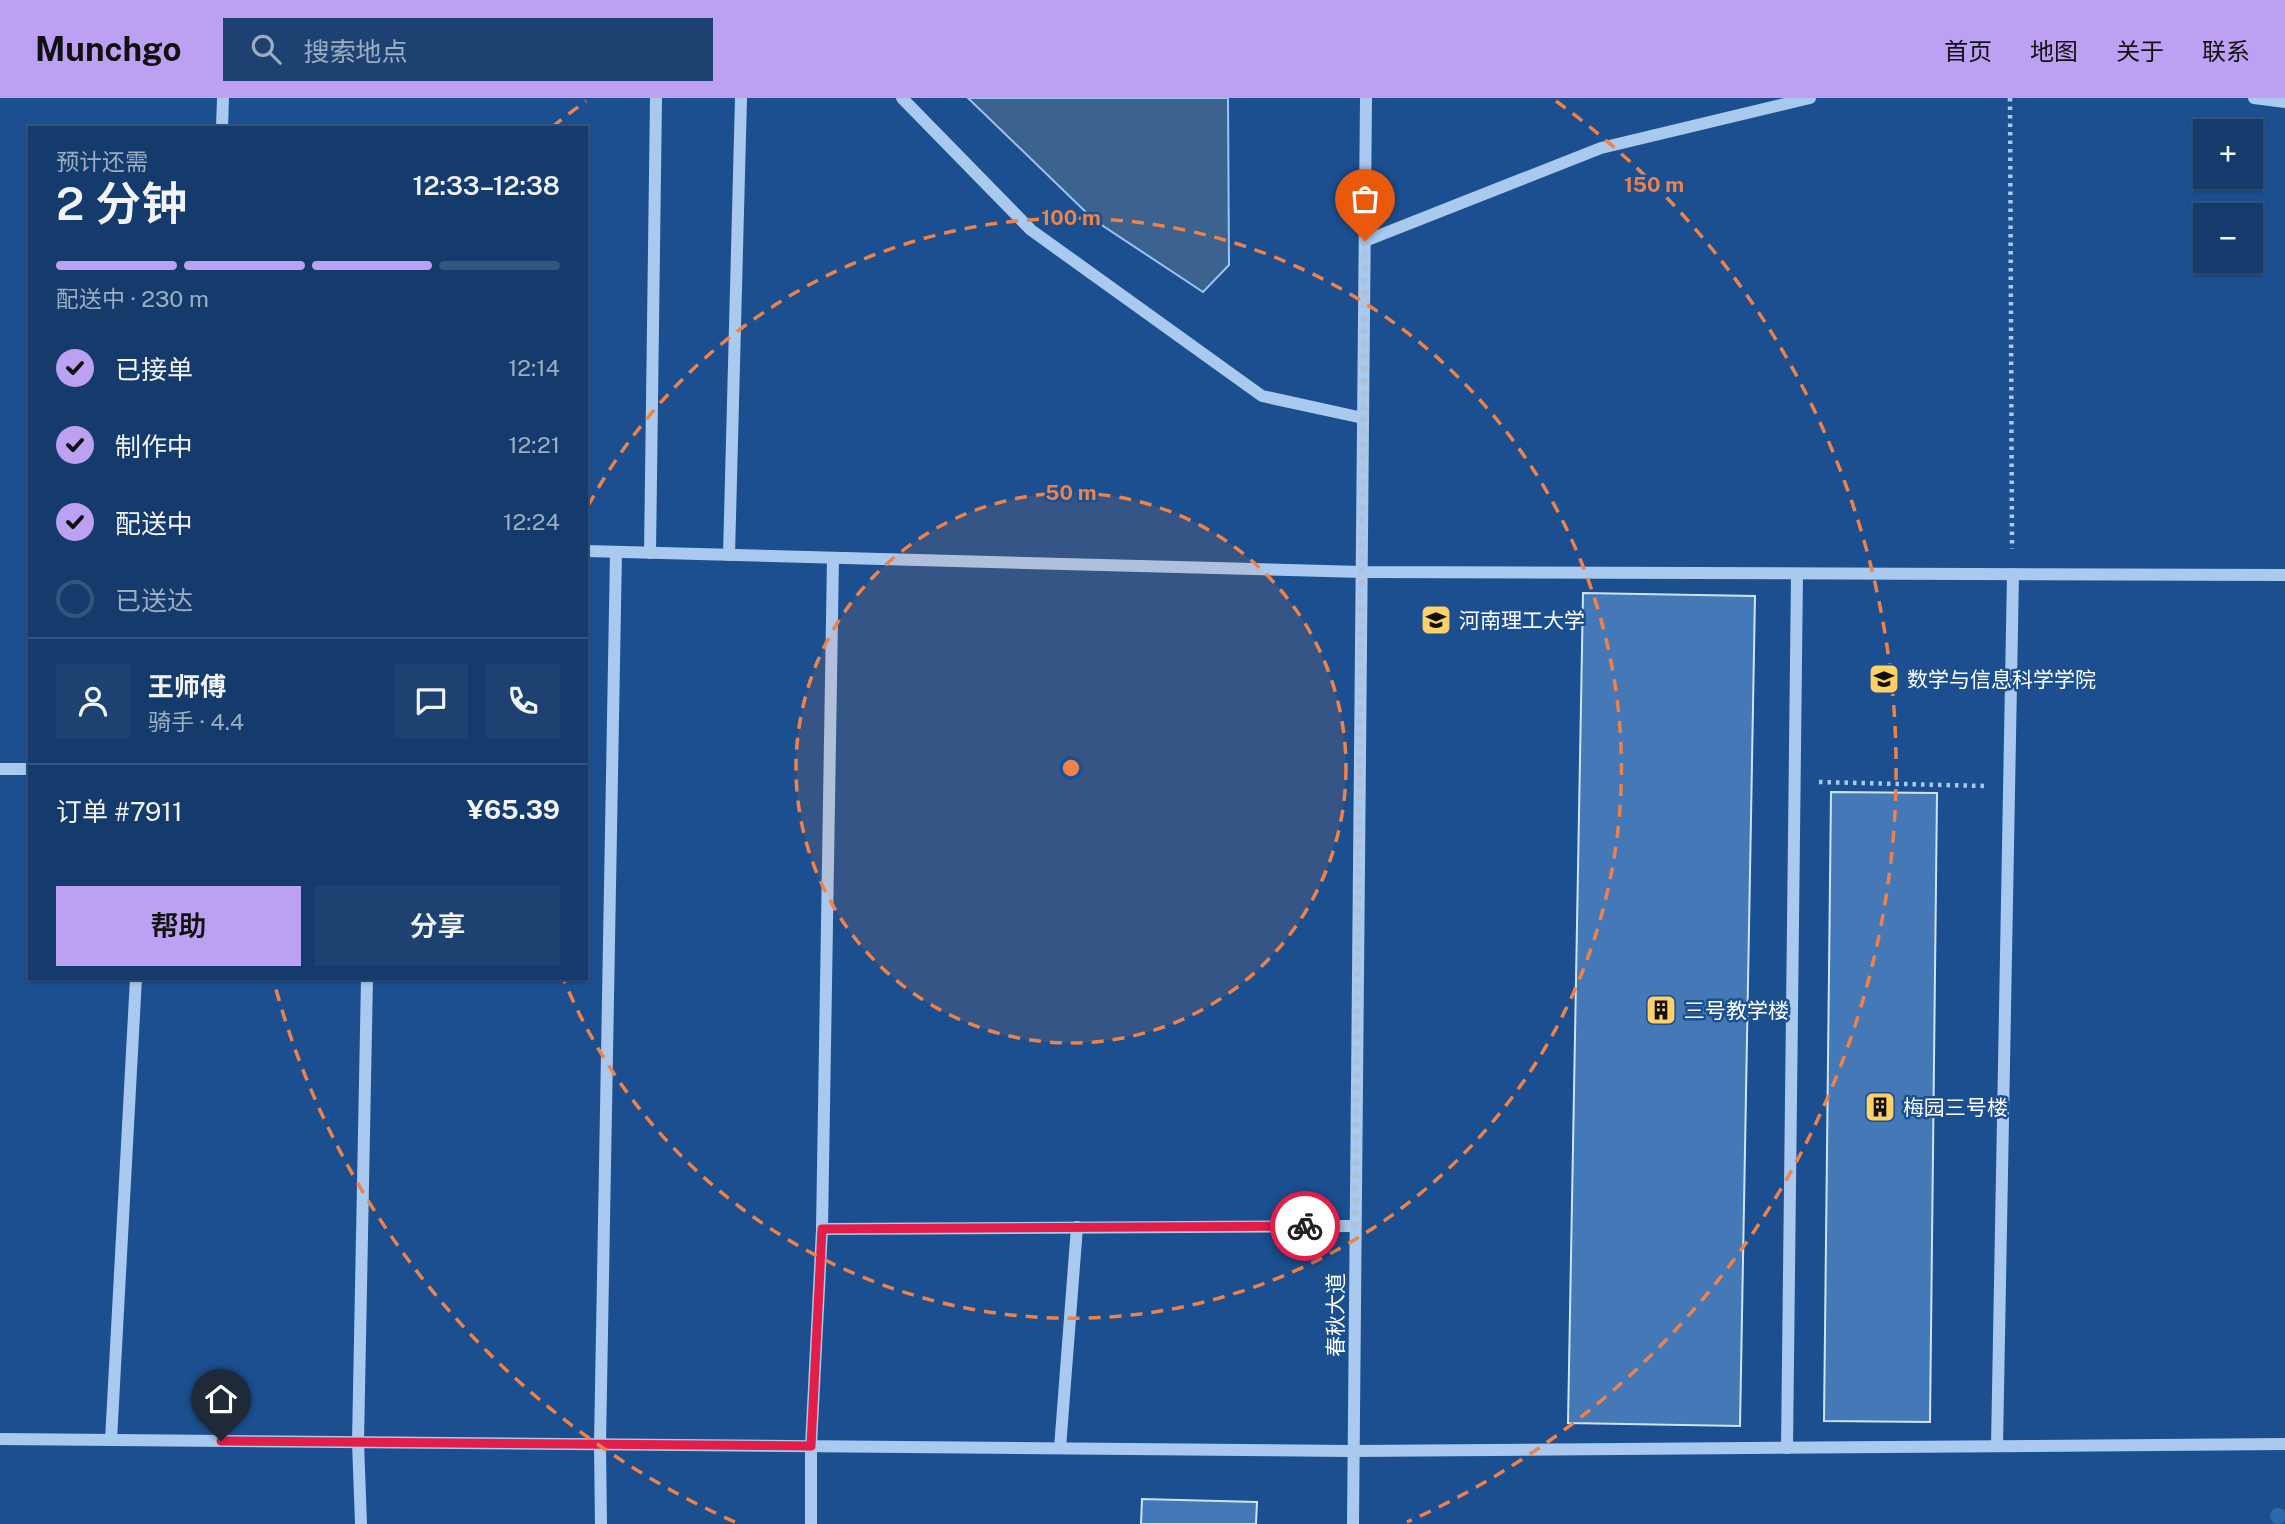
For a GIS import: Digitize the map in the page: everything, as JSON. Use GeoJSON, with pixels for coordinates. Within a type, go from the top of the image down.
{"type":"FeatureCollection","features":[{"type":"Feature","properties":{"kind":"street"},"geometry":{"type":"LineString","coordinates":[[222,126],[223,98]]}},
{"type":"Feature","properties":{"kind":"street"},"geometry":{"type":"LineString","coordinates":[[650,553],[656,98]]}},
{"type":"Feature","properties":{"kind":"street"},"geometry":{"type":"LineString","coordinates":[[729,555],[741,98]]}},
{"type":"Feature","properties":{"kind":"street"},"geometry":{"type":"LineString","coordinates":[[902,98],[1031,230],[1262,396],[1363,418]]}},
{"type":"Feature","properties":{"kind":"street","name":"春秋大道"},"geometry":{"type":"LineString","coordinates":[[1353,1524],[1366,98]]}},
{"type":"Feature","properties":{"kind":"street"},"geometry":{"type":"LineString","coordinates":[[1365,241],[1601,148],[1810,98]]}},
{"type":"Feature","properties":{"kind":"street"},"geometry":{"type":"LineString","coordinates":[[2254,98],[2285,102]]}},
{"type":"Feature","properties":{"kind":"street"},"geometry":{"type":"LineString","coordinates":[[588,551],[1362,572],[2285,575]]}},
{"type":"Feature","properties":{"kind":"street"},"geometry":{"type":"LineString","coordinates":[[601,1524],[600,1444],[616,552]]}},
{"type":"Feature","properties":{"kind":"street"},"geometry":{"type":"LineString","coordinates":[[811,1524],[811,1446],[822,1229],[833,558]]}},
{"type":"Feature","properties":{"kind":"street"},"geometry":{"type":"LineString","coordinates":[[1787,1448],[1797,573]]}},
{"type":"Feature","properties":{"kind":"street"},"geometry":{"type":"LineString","coordinates":[[1997,1446],[2013,574]]}},
{"type":"Feature","properties":{"kind":"street"},"geometry":{"type":"LineString","coordinates":[[0,769],[28,768]]}},
{"type":"Feature","properties":{"kind":"street"},"geometry":{"type":"LineString","coordinates":[[111,1440],[136,980]]}},
{"type":"Feature","properties":{"kind":"street"},"geometry":{"type":"LineString","coordinates":[[361,1524],[358,1442],[367,980]]}},
{"type":"Feature","properties":{"kind":"street"},"geometry":{"type":"LineString","coordinates":[[822,1229],[1355,1226]]}},
{"type":"Feature","properties":{"kind":"street"},"geometry":{"type":"LineString","coordinates":[[1060,1448],[1077,1227]]}},
{"type":"Feature","properties":{"kind":"street"},"geometry":{"type":"LineString","coordinates":[[0,1439],[1353,1451],[2285,1444]]}},
{"type":"Feature","properties":{"kind":"path"},"geometry":{"type":"LineString","coordinates":[[2010,98],[2013,574]]}},
{"type":"Feature","properties":{"kind":"path"},"geometry":{"type":"LineString","coordinates":[[1794,781],[2009,787]]}},
{"type":"Feature","properties":{"kind":"shaded area"},"geometry":{"type":"Polygon","coordinates":[[[968,98],[1228,98],[1229,265],[1203,292],[1094,220],[968,98]]]}},
{"type":"Feature","properties":{"kind":"shaded area"},"geometry":{"type":"Polygon","coordinates":[[[2275,1508],[2281,1508],[2286,1516],[2284,1522],[2275,1524],[2270,1519],[2270,1513],[2275,1508]]]}},
{"type":"Feature","properties":{"kind":"building","name":"三号教学楼"},"geometry":{"type":"Polygon","coordinates":[[[1583,593],[1755,596],[1740,1426],[1568,1423],[1583,593]]]}},
{"type":"Feature","properties":{"kind":"building","name":"梅园三号楼"},"geometry":{"type":"Polygon","coordinates":[[[1831,792],[1937,793],[1930,1422],[1824,1421],[1831,792]]]}},
{"type":"Feature","properties":{"kind":"building"},"geometry":{"type":"Polygon","coordinates":[[[1142,1499],[1257,1502],[1256,1524],[1141,1524],[1142,1499]]]}},
{"type":"Feature","properties":{"kind":"way so far"},"geometry":{"type":"LineString","coordinates":[[1305,1226],[1355,1226],[1365,241]]}},
{"type":"Feature","properties":{"kind":"place","name":"河南理工大学"},"geometry":{"type":"Point","coordinates":[1436,620]}},
{"type":"Feature","properties":{"kind":"place","name":"数学与信息科学学院"},"geometry":{"type":"Point","coordinates":[1884,679]}},
{"type":"Feature","properties":{"kind":"place","name":"三号教学楼"},"geometry":{"type":"Point","coordinates":[1661,1010]}},
{"type":"Feature","properties":{"kind":"place","name":"梅园三号楼"},"geometry":{"type":"Point","coordinates":[1880,1107]}},
{"type":"Feature","properties":{"kind":"route"},"geometry":{"type":"LineString","coordinates":[[221,1441],[811,1446],[822,1229],[1305,1226]]}}]}
